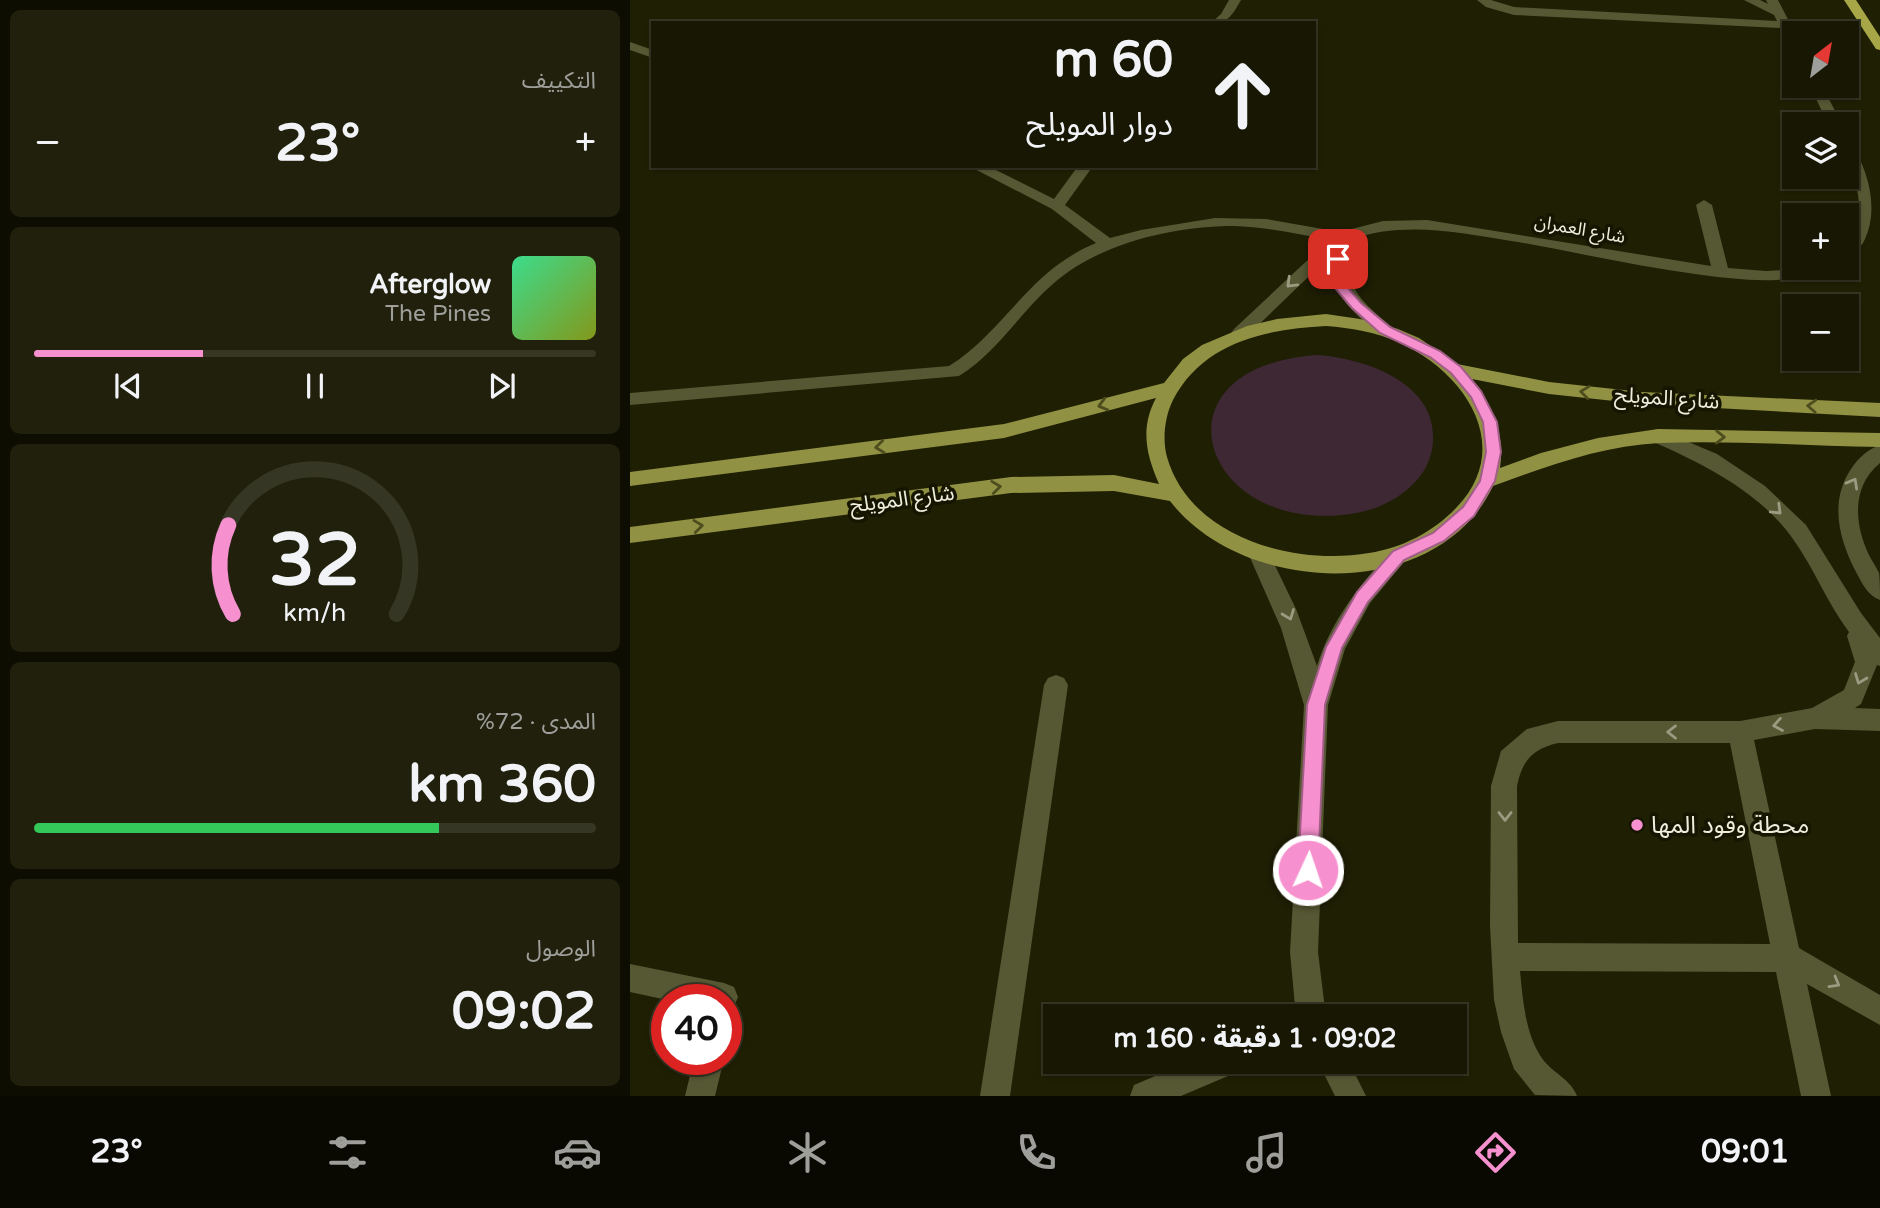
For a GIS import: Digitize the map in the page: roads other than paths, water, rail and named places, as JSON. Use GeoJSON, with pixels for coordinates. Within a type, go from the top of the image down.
{"type":"FeatureCollection","features":[{"type":"Feature","properties":{"kind":"highway"},"geometry":{"type":"LineString","coordinates":[[1850,0],[1880,46]]}},
{"type":"Feature","properties":{"kind":"main road"},"geometry":{"type":"LineString","coordinates":[[1297,321],[1356,323],[1385,330],[1435,354],[1456,370],[1476,395],[1490,422],[1493,452],[1487,481],[1469,511],[1438,537],[1399,555],[1353,564],[1306,564],[1259,554],[1224,538],[1195,518],[1174,494],[1157,458],[1155,422],[1169,388],[1195,359],[1211,347],[1240,333],[1297,321]]}},
{"type":"Feature","properties":{"kind":"main road","name":"شارع المويلح"},"geometry":{"type":"LineString","coordinates":[[1456,370],[1549,387],[1642,398],[1880,410]]}},
{"type":"Feature","properties":{"kind":"main road"},"geometry":{"type":"LineString","coordinates":[[630,479],[1004,431],[1169,388]]}},
{"type":"Feature","properties":{"kind":"main road","name":"شارع المويلح"},"geometry":{"type":"LineString","coordinates":[[1487,481],[1541,460],[1575,451],[1658,436],[1880,440]]}},
{"type":"Feature","properties":{"kind":"main road","name":"شارع المويلح"},"geometry":{"type":"LineString","coordinates":[[630,535],[1012,485],[1114,483],[1174,494]]}},
{"type":"Feature","properties":{"kind":"street"},"geometry":{"type":"LineString","coordinates":[[1220,21],[1236,0]]}},
{"type":"Feature","properties":{"kind":"street"},"geometry":{"type":"LineString","coordinates":[[1483,0],[1490,5],[1514,11],[1782,19]]}},
{"type":"Feature","properties":{"kind":"street"},"geometry":{"type":"LineString","coordinates":[[1750,0],[1782,19]]}},
{"type":"Feature","properties":{"kind":"street"},"geometry":{"type":"LineString","coordinates":[[1772,0],[1782,19]]}},
{"type":"Feature","properties":{"kind":"street"},"geometry":{"type":"LineString","coordinates":[[630,46],[651,53]]}},
{"type":"Feature","properties":{"kind":"street"},"geometry":{"type":"LineString","coordinates":[[980,168],[1058,206],[1106,243]]}},
{"type":"Feature","properties":{"kind":"street"},"geometry":{"type":"LineString","coordinates":[[1058,206],[1085,168]]}},
{"type":"Feature","properties":{"kind":"street"},"geometry":{"type":"LineString","coordinates":[[1859,171],[1877,206],[1874,229],[1859,244]]}},
{"type":"Feature","properties":{"kind":"street"},"geometry":{"type":"LineString","coordinates":[[1704,205],[1721,272]]}},
{"type":"Feature","properties":{"kind":"street"},"geometry":{"type":"LineString","coordinates":[[630,399],[953,372],[972,362],[1046,281],[1074,259],[1106,243],[1134,235],[1220,222],[1282,226],[1341,237],[1338,259],[1341,288],[1356,306],[1385,330]]}},
{"type":"Feature","properties":{"kind":"street","name":"شارع العمران"},"geometry":{"type":"LineString","coordinates":[[1240,333],[1341,237],[1361,229],[1396,223],[1450,226],[1675,267],[1782,276]]}},
{"type":"Feature","properties":{"kind":"street"},"geometry":{"type":"LineString","coordinates":[[1658,436],[1710,459],[1758,491],[1798,531],[1853,620],[1880,656]]}},
{"type":"Feature","properties":{"kind":"street"},"geometry":{"type":"LineString","coordinates":[[1880,452],[1865,461],[1847,493],[1849,535],[1880,591]]}},
{"type":"Feature","properties":{"kind":"street"},"geometry":{"type":"LineString","coordinates":[[1259,554],[1282,599],[1297,637],[1316,705]]}},
{"type":"Feature","properties":{"kind":"street"},"geometry":{"type":"LineString","coordinates":[[1310,1004],[1304,952],[1316,705],[1334,647],[1362,597],[1399,555]]}},
{"type":"Feature","properties":{"kind":"street"},"geometry":{"type":"LineString","coordinates":[[1815,718],[1853,698],[1866,662],[1853,620]]}},
{"type":"Feature","properties":{"kind":"street"},"geometry":{"type":"LineString","coordinates":[[995,1096],[1056,685]]}},
{"type":"Feature","properties":{"kind":"street"},"geometry":{"type":"LineString","coordinates":[[1562,1096],[1548,1088],[1525,1060],[1513,1026],[1506,957],[1504,786],[1510,759],[1536,737],[1558,733],[1740,732],[1815,718],[1880,720]]}},
{"type":"Feature","properties":{"kind":"street"},"geometry":{"type":"LineString","coordinates":[[1740,732],[1816,1096]]}},
{"type":"Feature","properties":{"kind":"street"},"geometry":{"type":"LineString","coordinates":[[1506,957],[1789,958],[1880,1011]]}},
{"type":"Feature","properties":{"kind":"street"},"geometry":{"type":"LineString","coordinates":[[630,978],[660,984]]}},
{"type":"Feature","properties":{"kind":"street"},"geometry":{"type":"LineString","coordinates":[[1145,1096],[1196,1074]]}},
{"type":"Feature","properties":{"kind":"street"},"geometry":{"type":"LineString","coordinates":[[1339,1074],[1351,1096]]}},
{"type":"Feature","properties":{"kind":"street"},"geometry":{"type":"LineString","coordinates":[[700,1096],[705,1075]]}},
{"type":"Feature","properties":{"kind":"place","name":"محطة وقود المها"},"geometry":{"type":"Point","coordinates":[1637,825]}}]}
